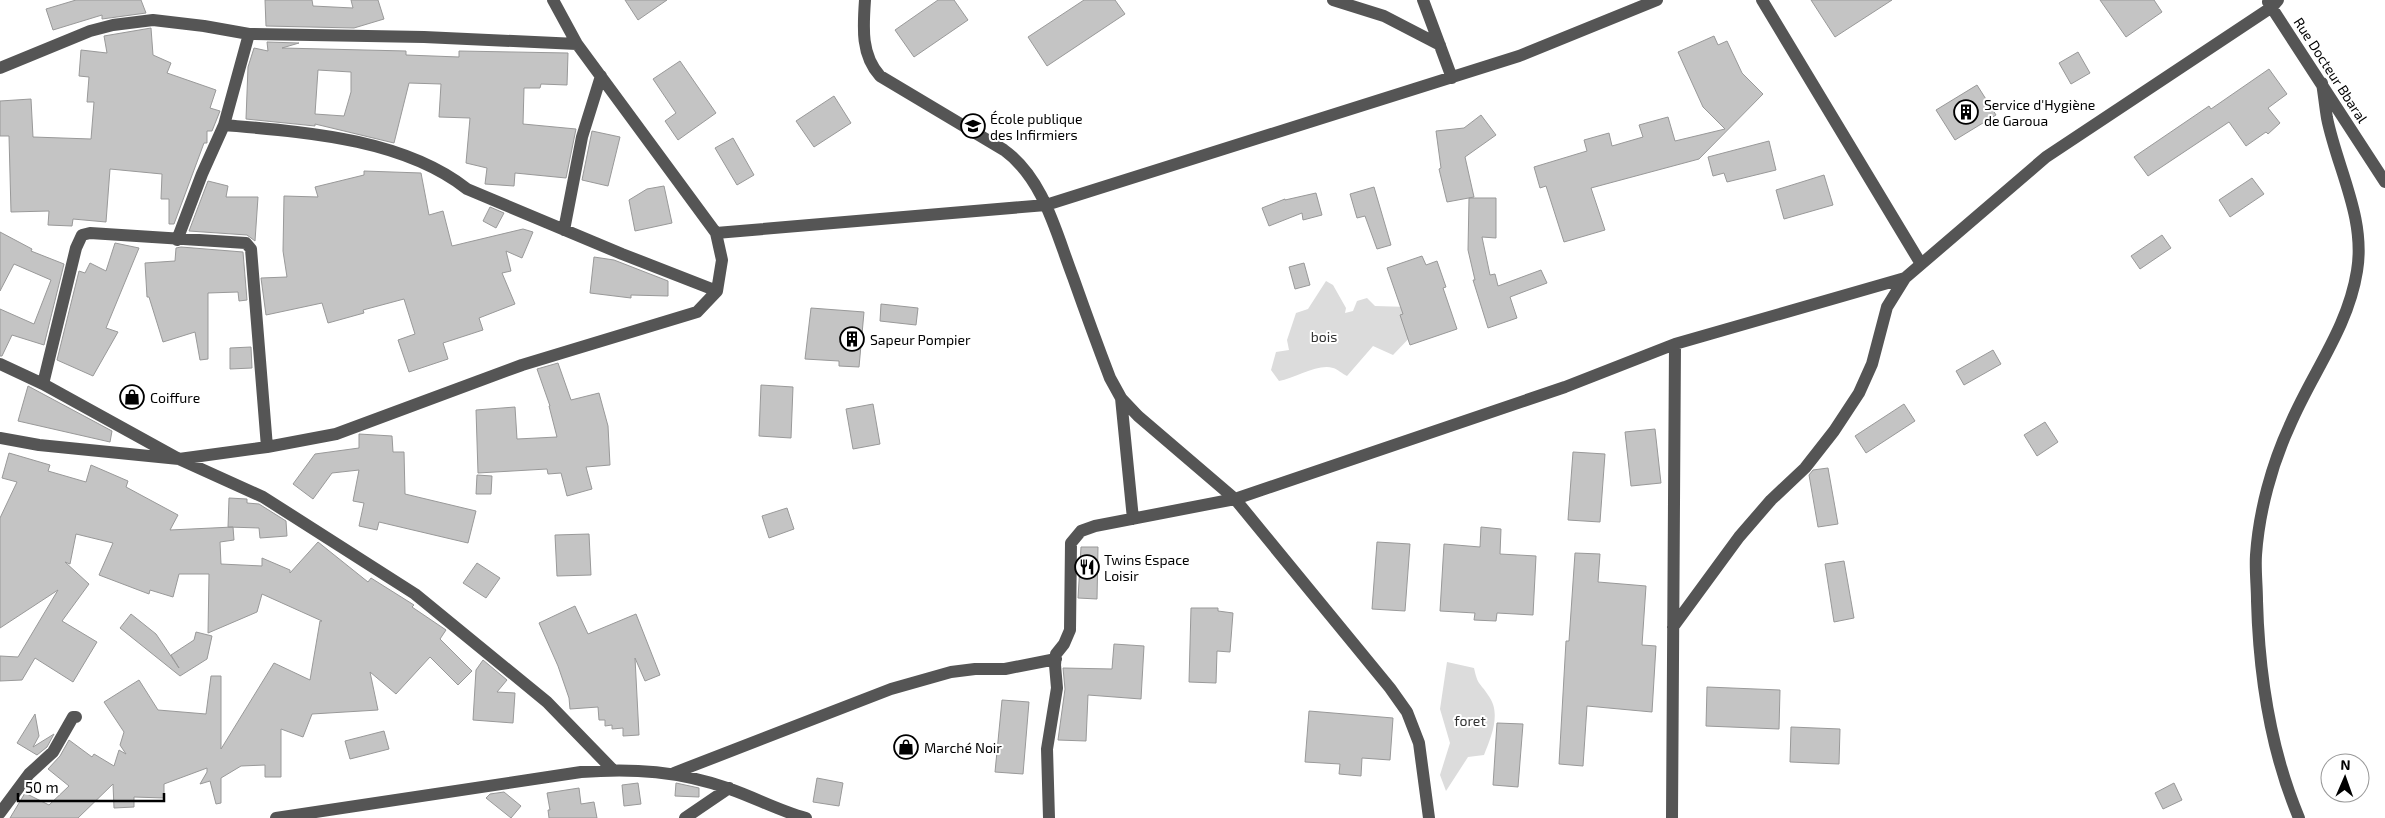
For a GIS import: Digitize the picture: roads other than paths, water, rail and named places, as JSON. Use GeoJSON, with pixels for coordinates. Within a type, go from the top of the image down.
{"type":"FeatureCollection","features":[{"type":"Feature","properties":{"kind":"street"},"geometry":{"type":"LineString","coordinates":[[0,438],[38,445],[179,459],[267,447],[336,434],[522,365],[697,312],[718,291],[722,260],[716,233],[577,44],[553,0]]}},
{"type":"Feature","properties":{"kind":"street"},"geometry":{"type":"LineString","coordinates":[[864,0],[865,49],[870,65],[875,71],[896,87],[1015,159],[1027,173],[1046,205],[1110,378],[1121,398],[1235,499],[1390,688],[1406,712],[1419,743],[1430,818]]}},
{"type":"Feature","properties":{"kind":"street"},"geometry":{"type":"LineString","coordinates":[[1332,0],[1384,16],[1440,45]]}},
{"type":"Feature","properties":{"kind":"street"},"geometry":{"type":"LineString","coordinates":[[1423,0],[1452,78]]}},
{"type":"Feature","properties":{"kind":"street"},"geometry":{"type":"LineString","coordinates":[[716,233],[1046,205],[1519,56],[1657,0]]}},
{"type":"Feature","properties":{"kind":"street"},"geometry":{"type":"LineString","coordinates":[[1762,0],[1921,264]]}},
{"type":"Feature","properties":{"kind":"street"},"geometry":{"type":"LineString","coordinates":[[1673,627],[1739,537],[1772,500],[1805,468],[1834,431],[1858,393],[1872,364],[1887,307],[1905,278],[2046,157],[2272,2]]}},
{"type":"Feature","properties":{"kind":"street","name":"Rue Docteur Bbaral"},"geometry":{"type":"LineString","coordinates":[[2272,2],[2385,182]]}},
{"type":"Feature","properties":{"kind":"street"},"geometry":{"type":"LineString","coordinates":[[0,68],[90,31],[113,25],[153,20],[248,34],[577,44]]}},
{"type":"Feature","properties":{"kind":"street"},"geometry":{"type":"LineString","coordinates":[[177,240],[202,174],[224,125],[248,34]]}},
{"type":"Feature","properties":{"kind":"street"},"geometry":{"type":"LineString","coordinates":[[564,230],[582,137],[601,76]]}},
{"type":"Feature","properties":{"kind":"street"},"geometry":{"type":"LineString","coordinates":[[2299,818],[2276,749],[2261,669],[2256,555],[2268,486],[2289,426],[2339,330],[2352,295],[2358,270],[2358,243],[2354,208],[2327,118],[2322,83]]}},
{"type":"Feature","properties":{"kind":"street"},"geometry":{"type":"LineString","coordinates":[[224,125],[316,134],[354,141],[424,162],[452,177],[467,189],[718,291]]}},
{"type":"Feature","properties":{"kind":"street"},"geometry":{"type":"LineString","coordinates":[[43,384],[76,248],[82,235],[90,232],[177,240],[239,242],[246,244],[251,249],[267,447]]}},
{"type":"Feature","properties":{"kind":"street"},"geometry":{"type":"LineString","coordinates":[[1049,818],[1047,749],[1057,688],[1054,665],[1056,654],[1064,644],[1070,630],[1071,544],[1081,531],[1235,499],[1565,387],[1675,344],[1905,278]]}},
{"type":"Feature","properties":{"kind":"street"},"geometry":{"type":"LineString","coordinates":[[1672,818],[1675,344]]}},
{"type":"Feature","properties":{"kind":"street"},"geometry":{"type":"LineString","coordinates":[[0,364],[43,384],[179,459],[263,497],[415,594],[547,702],[612,769]]}},
{"type":"Feature","properties":{"kind":"street"},"geometry":{"type":"LineString","coordinates":[[1121,398],[1133,519]]}},
{"type":"Feature","properties":{"kind":"street"},"geometry":{"type":"LineString","coordinates":[[674,773],[924,678],[975,669],[1005,669],[1056,659]]}},
{"type":"Feature","properties":{"kind":"street"},"geometry":{"type":"LineString","coordinates":[[0,813],[29,774],[53,752],[74,717],[76,717]]}},
{"type":"Feature","properties":{"kind":"street"},"geometry":{"type":"LineString","coordinates":[[276,818],[329,814],[581,772],[612,769],[638,769],[674,773],[729,788],[785,812],[806,818]]}},
{"type":"Feature","properties":{"kind":"street"},"geometry":{"type":"LineString","coordinates":[[685,818],[729,788]]}},
{"type":"Feature","properties":{"kind":"place","name":"Service d'Hygiène de Garoua"},"geometry":{"type":"Point","coordinates":[1966,112]}},
{"type":"Feature","properties":{"kind":"place","name":"École publique des Infirmiers"},"geometry":{"type":"Point","coordinates":[973,126]}},
{"type":"Feature","properties":{"kind":"place","name":"Sapeur Pompier"},"geometry":{"type":"Point","coordinates":[852,339]}},
{"type":"Feature","properties":{"kind":"place","name":"Coiffure"},"geometry":{"type":"Point","coordinates":[132,397]}},
{"type":"Feature","properties":{"kind":"place","name":"Twins Espace Loisir"},"geometry":{"type":"Point","coordinates":[1087,567]}},
{"type":"Feature","properties":{"kind":"place","name":"Marché Noir"},"geometry":{"type":"Point","coordinates":[906,747]}},
{"type":"Feature","properties":{"kind":"park label","name":"bois"},"geometry":{"type":"Point","coordinates":[1324,336]}},
{"type":"Feature","properties":{"kind":"park label","name":"foret"},"geometry":{"type":"Point","coordinates":[1470,720]}}]}
